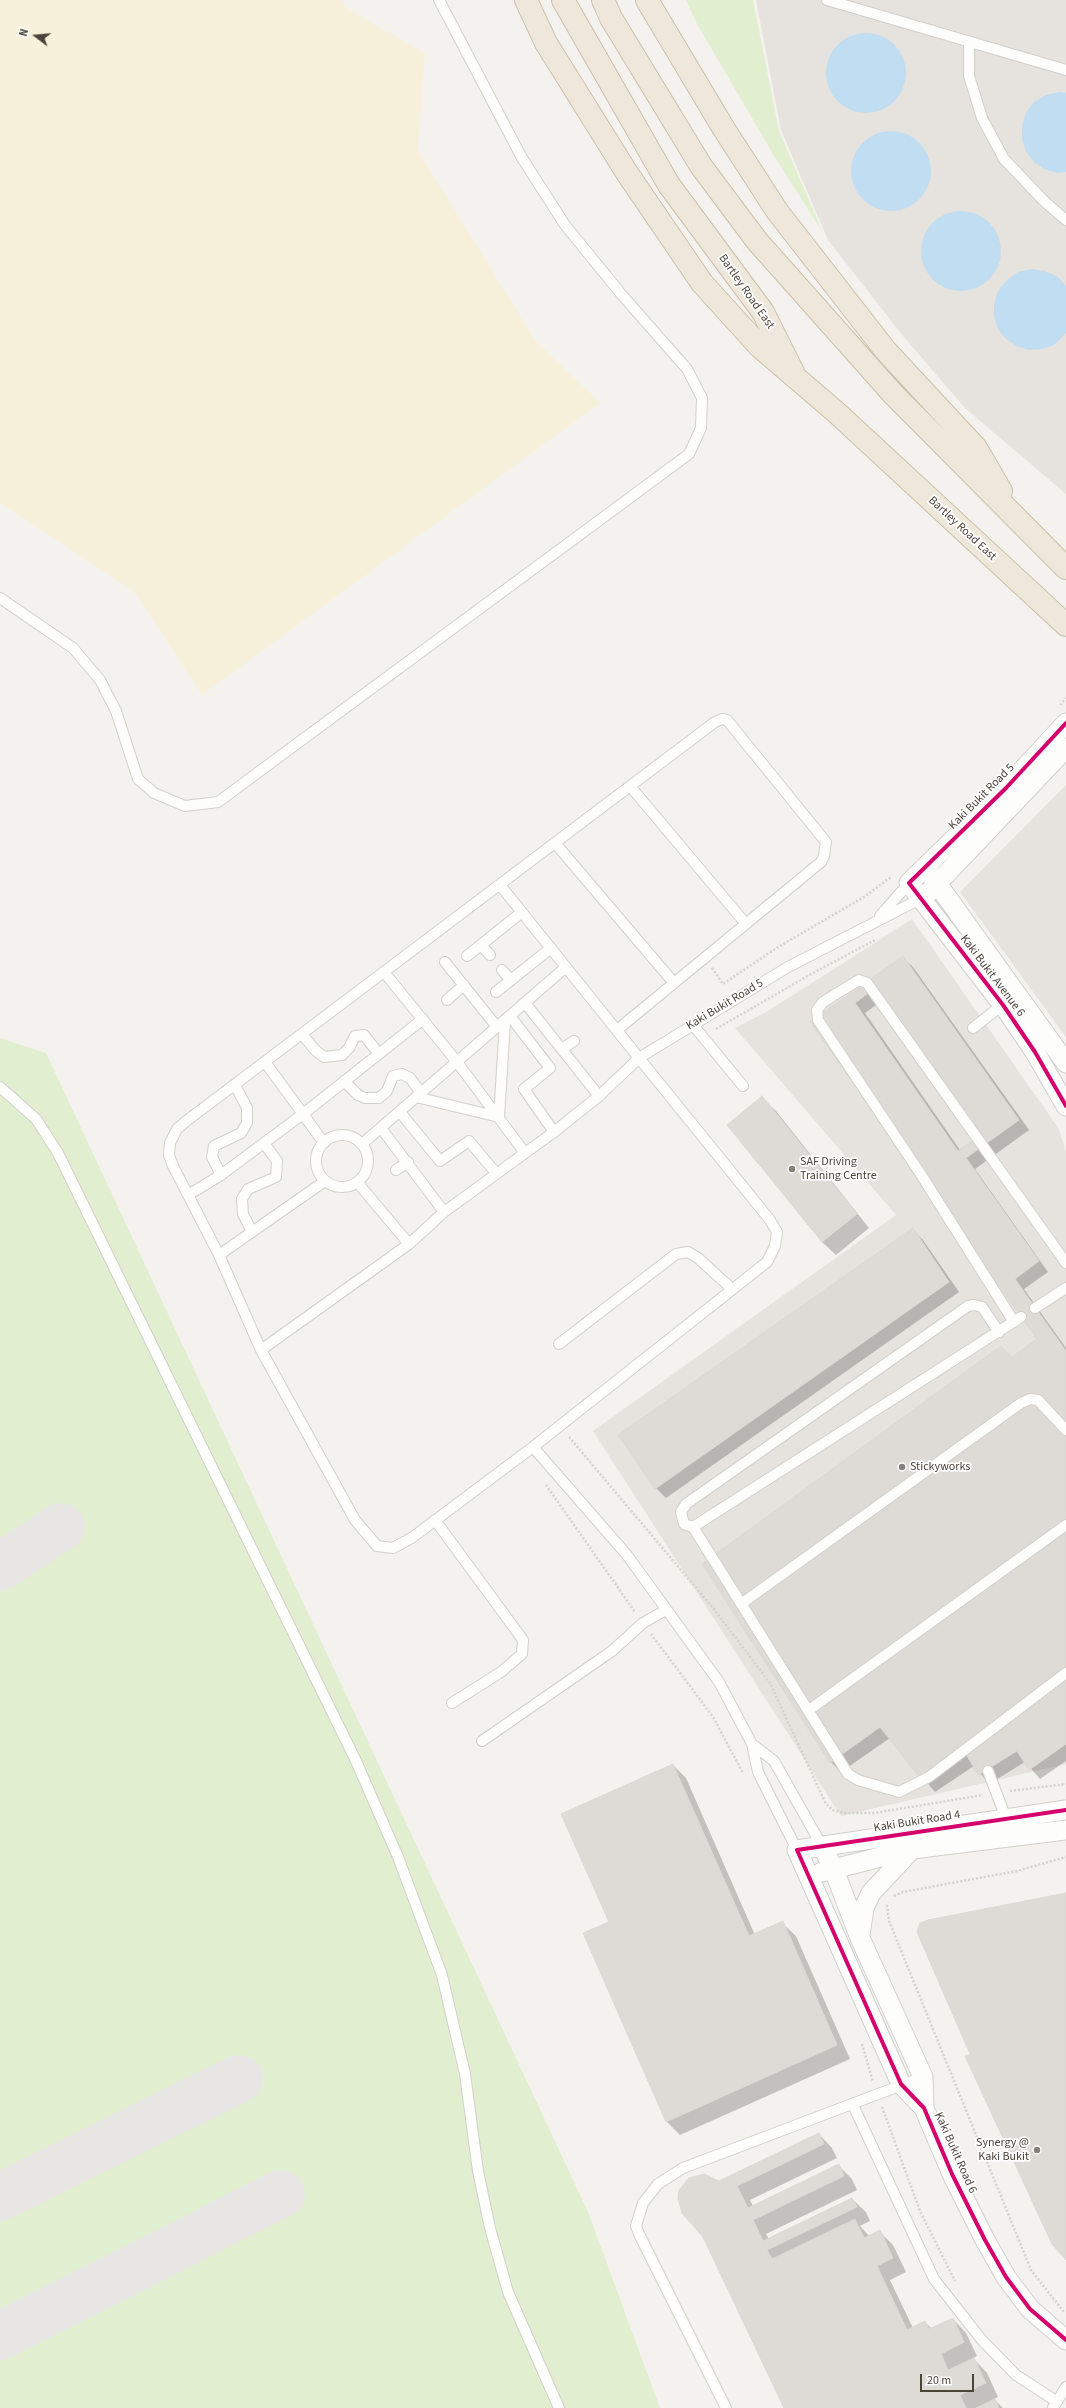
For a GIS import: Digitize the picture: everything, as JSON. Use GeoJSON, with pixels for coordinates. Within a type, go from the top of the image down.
{"type":"FeatureCollection","features":[{"type":"Feature","properties":{"kind":"highway"},"geometry":{"type":"LineString","coordinates":[[526,0],[546,42],[627,173],[702,283],[760,347],[795,377]]}},
{"type":"Feature","properties":{"kind":"highway","name":"Bartley Road East"},"geometry":{"type":"LineString","coordinates":[[563,0],[669,186],[763,312],[795,377],[837,412],[1066,625]]}},
{"type":"Feature","properties":{"kind":"highway"},"geometry":{"type":"LineString","coordinates":[[602,0],[611,18],[701,166],[758,241],[893,394],[1066,568]]}},
{"type":"Feature","properties":{"kind":"highway"},"geometry":{"type":"LineString","coordinates":[[647,0],[724,129],[777,211],[886,351],[976,448],[1016,518]]}},
{"type":"Feature","properties":{"kind":"street","name":"Kaki Bukit Road 5"},"geometry":{"type":"LineString","coordinates":[[902,878],[926,868],[1006,788],[1061,716]]}},
{"type":"Feature","properties":{"kind":"street","name":"Kaki Bukit Road 5"},"geometry":{"type":"LineString","coordinates":[[922,898],[938,885],[1066,748]]}},
{"type":"Feature","properties":{"kind":"street","name":"Kaki Bukit Avenue 6"},"geometry":{"type":"LineString","coordinates":[[926,868],[1009,999],[1035,1052],[1066,1106]]}},
{"type":"Feature","properties":{"kind":"street","name":"Kaki Bukit Avenue 6"},"geometry":{"type":"LineString","coordinates":[[902,878],[922,898],[945,932],[1009,999],[1066,1063]]}},
{"type":"Feature","properties":{"kind":"street","name":"Kaki Bukit Road 4"},"geometry":{"type":"LineString","coordinates":[[797,1850],[1066,1810]]}},
{"type":"Feature","properties":{"kind":"street"},"geometry":{"type":"LineString","coordinates":[[797,1850],[808,1874],[834,1870],[912,1849],[1066,1830]]}},
{"type":"Feature","properties":{"kind":"street"},"geometry":{"type":"LineString","coordinates":[[822,1846],[834,1870]]}},
{"type":"Feature","properties":{"kind":"street"},"geometry":{"type":"LineString","coordinates":[[860,1938],[864,1908],[871,1893],[912,1849]]}},
{"type":"Feature","properties":{"kind":"street","name":"Kaki Bukit Road 6"},"geometry":{"type":"LineString","coordinates":[[834,1870],[860,1938],[923,2077],[924,2108]]}},
{"type":"Feature","properties":{"kind":"street","name":"Kaki Bukit Road 6"},"geometry":{"type":"LineString","coordinates":[[808,1874],[901,2084],[924,2108],[952,2174],[1006,2277],[1030,2309],[1066,2340]]}},
{"type":"Feature","properties":{"kind":"lane"},"geometry":{"type":"LineString","coordinates":[[0,598],[73,648],[100,680],[116,711],[138,779],[154,794],[185,806],[218,802],[689,454],[702,428],[702,398],[687,369],[622,295],[565,226],[522,158],[439,0]]}},
{"type":"Feature","properties":{"kind":"lane"},"geometry":{"type":"LineString","coordinates":[[827,0],[1066,70]]}},
{"type":"Feature","properties":{"kind":"lane"},"geometry":{"type":"LineString","coordinates":[[969,42],[969,76],[982,118],[1004,159],[1045,202],[1066,220]]}},
{"type":"Feature","properties":{"kind":"lane"},"geometry":{"type":"LineString","coordinates":[[500,884],[639,1058],[770,1220],[777,1232],[775,1246],[767,1262],[559,1426],[413,1537],[392,1548],[377,1546],[366,1535],[355,1520],[261,1350],[219,1255],[169,1155],[170,1143],[177,1129],[500,884],[715,722],[722,719],[732,724],[826,842],[821,862],[617,1030]]}},
{"type":"Feature","properties":{"kind":"lane"},"geometry":{"type":"LineString","coordinates":[[630,786],[746,924]]}},
{"type":"Feature","properties":{"kind":"lane"},"geometry":{"type":"LineString","coordinates":[[555,843],[674,983]]}},
{"type":"Feature","properties":{"kind":"lane","name":"Kaki Bukit Road 5"},"geometry":{"type":"LineString","coordinates":[[876,920],[902,878]]}},
{"type":"Feature","properties":{"kind":"lane","name":"Kaki Bukit Road 5"},"geometry":{"type":"LineString","coordinates":[[261,1350],[409,1244],[444,1212],[554,1132],[599,1096],[639,1058],[788,967],[876,920],[922,898]]}},
{"type":"Feature","properties":{"kind":"lane"},"geometry":{"type":"LineString","coordinates":[[467,956],[522,912]]}},
{"type":"Feature","properties":{"kind":"lane"},"geometry":{"type":"LineString","coordinates":[[481,945],[490,955]]}},
{"type":"Feature","properties":{"kind":"lane"},"geometry":{"type":"LineString","coordinates":[[496,992],[551,948]]}},
{"type":"Feature","properties":{"kind":"lane"},"geometry":{"type":"LineString","coordinates":[[445,962],[464,985],[504,1021],[550,1068],[524,1089],[554,1132]]}},
{"type":"Feature","properties":{"kind":"lane"},"geometry":{"type":"LineString","coordinates":[[362,1144],[566,967]]}},
{"type":"Feature","properties":{"kind":"lane"},"geometry":{"type":"LineString","coordinates":[[502,970],[511,980]]}},
{"type":"Feature","properties":{"kind":"lane"},"geometry":{"type":"LineString","coordinates":[[384,972],[457,1062],[525,1152]]}},
{"type":"Feature","properties":{"kind":"lane"},"geometry":{"type":"LineString","coordinates":[[693,1527],[1018,1319],[818,1020],[817,1010],[823,1002],[858,980],[867,983],[1066,1263]]}},
{"type":"Feature","properties":{"kind":"lane"},"geometry":{"type":"LineString","coordinates":[[447,1000],[464,985]]}},
{"type":"Feature","properties":{"kind":"lane"},"geometry":{"type":"LineString","coordinates":[[973,1028],[1009,999]]}},
{"type":"Feature","properties":{"kind":"lane"},"geometry":{"type":"LineString","coordinates":[[525,1003],[599,1096]]}},
{"type":"Feature","properties":{"kind":"lane"},"geometry":{"type":"LineString","coordinates":[[188,1195],[221,1175],[303,1114],[423,1019]]}},
{"type":"Feature","properties":{"kind":"lane"},"geometry":{"type":"LineString","coordinates":[[499,1117],[504,1021]]}},
{"type":"Feature","properties":{"kind":"lane"},"geometry":{"type":"LineString","coordinates":[[693,1025],[742,1086]]}},
{"type":"Feature","properties":{"kind":"lane"},"geometry":{"type":"LineString","coordinates":[[302,1034],[315,1050],[324,1057],[342,1056],[350,1048],[355,1036],[364,1035],[378,1054]]}},
{"type":"Feature","properties":{"kind":"lane"},"geometry":{"type":"LineString","coordinates":[[562,1049],[574,1041]]}},
{"type":"Feature","properties":{"kind":"lane"},"geometry":{"type":"LineString","coordinates":[[265,1062],[324,1143]]}},
{"type":"Feature","properties":{"kind":"lane"},"geometry":{"type":"LineString","coordinates":[[344,1081],[358,1095],[365,1098],[379,1098],[387,1091],[393,1076],[402,1074],[410,1078],[419,1095],[499,1117]]}},
{"type":"Feature","properties":{"kind":"lane"},"geometry":{"type":"LineString","coordinates":[[221,1175],[212,1157],[214,1146],[241,1133],[247,1123],[247,1108],[235,1085]]}},
{"type":"Feature","properties":{"kind":"lane"},"geometry":{"type":"LineString","coordinates":[[0,1087],[36,1119],[58,1153],[356,1761],[398,1857],[442,1975],[465,2074],[478,2171],[490,2228],[506,2285],[559,2408]]}},
{"type":"Feature","properties":{"kind":"lane"},"geometry":{"type":"LineString","coordinates":[[400,1112],[440,1161],[469,1141],[496,1173]]}},
{"type":"Feature","properties":{"kind":"lane"},"geometry":{"type":"LineString","coordinates":[[381,1128],[444,1212]]}},
{"type":"Feature","properties":{"kind":"lane"},"geometry":{"type":"LineString","coordinates":[[339,1135],[356,1139],[362,1144],[368,1160],[363,1176],[357,1182],[341,1187],[325,1181],[316,1166],[319,1150],[324,1143],[339,1135]]}},
{"type":"Feature","properties":{"kind":"lane"},"geometry":{"type":"LineString","coordinates":[[252,1232],[243,1214],[242,1199],[248,1189],[276,1177],[277,1161],[264,1143]]}},
{"type":"Feature","properties":{"kind":"lane"},"geometry":{"type":"LineString","coordinates":[[396,1170],[408,1162]]}},
{"type":"Feature","properties":{"kind":"lane"},"geometry":{"type":"LineString","coordinates":[[219,1255],[325,1181]]}},
{"type":"Feature","properties":{"kind":"lane"},"geometry":{"type":"LineString","coordinates":[[357,1182],[409,1244]]}},
{"type":"Feature","properties":{"kind":"lane"},"geometry":{"type":"LineString","coordinates":[[559,1344],[676,1254],[688,1252],[698,1258],[732,1289]]}},
{"type":"Feature","properties":{"kind":"lane"},"geometry":{"type":"LineString","coordinates":[[1035,1308],[1066,1288]]}},
{"type":"Feature","properties":{"kind":"lane"},"geometry":{"type":"LineString","coordinates":[[999,1332],[982,1307],[974,1305],[968,1306],[686,1504],[681,1512],[684,1524],[693,1527],[848,1774],[858,1780],[900,1792],[929,1777],[1066,1673]]}},
{"type":"Feature","properties":{"kind":"lane"},"geometry":{"type":"LineString","coordinates":[[741,1604],[1021,1403],[1030,1399],[1038,1400],[1066,1430]]}},
{"type":"Feature","properties":{"kind":"lane"},"geometry":{"type":"LineString","coordinates":[[533,1446],[627,1555],[719,1682],[752,1744],[758,1772],[797,1850]]}},
{"type":"Feature","properties":{"kind":"lane"},"geometry":{"type":"LineString","coordinates":[[435,1520],[523,1640],[522,1654],[501,1672],[452,1703]]}},
{"type":"Feature","properties":{"kind":"lane"},"geometry":{"type":"LineString","coordinates":[[809,1710],[1066,1525]]}},
{"type":"Feature","properties":{"kind":"lane"},"geometry":{"type":"LineString","coordinates":[[482,1742],[612,1651],[642,1623],[666,1610]]}},
{"type":"Feature","properties":{"kind":"lane"},"geometry":{"type":"LineString","coordinates":[[752,1744],[774,1761],[822,1846]]}},
{"type":"Feature","properties":{"kind":"lane"},"geometry":{"type":"LineString","coordinates":[[988,1771],[1006,1818]]}},
{"type":"Feature","properties":{"kind":"lane"},"geometry":{"type":"LineString","coordinates":[[726,2408],[639,2234],[636,2226],[643,2203],[658,2184],[683,2168],[853,2105],[901,2084],[923,2077]]}},
{"type":"Feature","properties":{"kind":"lane"},"geometry":{"type":"LineString","coordinates":[[853,2105],[934,2279],[981,2339],[1016,2375],[1055,2405],[1066,2387]]}},
{"type":"Feature","properties":{"kind":"path"},"geometry":{"type":"LineString","coordinates":[[1061,716],[1066,698]]}},
{"type":"Feature","properties":{"kind":"path"},"geometry":{"type":"LineString","coordinates":[[705,958],[724,984],[778,947],[864,897],[902,878]]}},
{"type":"Feature","properties":{"kind":"path"},"geometry":{"type":"LineString","coordinates":[[706,1017],[717,1030],[808,976],[876,940]]}},
{"type":"Feature","properties":{"kind":"path"},"geometry":{"type":"LineString","coordinates":[[559,1426],[713,1608]]}},
{"type":"Feature","properties":{"kind":"path"},"geometry":{"type":"LineString","coordinates":[[542,1480],[642,1623],[713,1718],[746,1778]]}},
{"type":"Feature","properties":{"kind":"path"},"geometry":{"type":"LineString","coordinates":[[996,1792],[1066,1784]]}},
{"type":"Feature","properties":{"kind":"path"},"geometry":{"type":"LineString","coordinates":[[1066,1857],[1017,1871],[903,1892],[889,1898],[887,1910],[889,1921],[1031,2270],[1066,2314]]}},
{"type":"Feature","properties":{"kind":"path"},"geometry":{"type":"LineString","coordinates":[[861,2043],[877,2094],[920,2211],[957,2286]]}},
{"type":"Feature","properties":{"kind":"shaded area"},"geometry":{"type":"Polygon","coordinates":[[[756,0],[1066,0],[1066,494],[965,408],[903,336],[828,240],[781,130],[756,0]]]}},
{"type":"Feature","properties":{"kind":"shaded area"},"geometry":{"type":"Polygon","coordinates":[[[1066,785],[1066,1037],[960,892],[1066,785]]]}},
{"type":"Feature","properties":{"kind":"shaded area"},"geometry":{"type":"Polygon","coordinates":[[[912,919],[1059,1129],[1066,1152],[1066,1764],[841,1816],[593,1431],[896,1215],[735,1028],[768,1011],[912,919]]]}},
{"type":"Feature","properties":{"kind":"green space"},"geometry":{"type":"Polygon","coordinates":[[[686,0],[753,0],[779,131],[823,233],[776,159],[697,24],[686,0]]]}},
{"type":"Feature","properties":{"kind":"green space"},"geometry":{"type":"Polygon","coordinates":[[[0,1038],[46,1053],[588,2212],[660,2408],[0,2408],[0,1038]]]}},
{"type":"Feature","properties":{"kind":"sand"},"geometry":{"type":"Polygon","coordinates":[[[0,0],[342,0],[346,8],[425,53],[418,151],[535,340],[600,403],[202,695],[135,592],[0,503],[0,0]]]}},
{"type":"Feature","properties":{"kind":"water"},"geometry":{"type":"Polygon","coordinates":[[[866,33],[881,36],[894,45],[903,58],[906,73],[903,88],[894,101],[881,110],[866,113],[851,110],[838,101],[829,88],[826,73],[829,58],[838,45],[851,36],[866,33]]]}},
{"type":"Feature","properties":{"kind":"water"},"geometry":{"type":"Polygon","coordinates":[[[1059,92],[1066,93],[1066,172],[1057,173],[1044,169],[1034,162],[1026,151],[1022,139],[1022,126],[1026,113],[1034,102],[1046,95],[1059,92]]]}},
{"type":"Feature","properties":{"kind":"water"},"geometry":{"type":"Polygon","coordinates":[[[891,131],[906,134],[919,143],[928,156],[931,171],[928,186],[919,199],[906,208],[891,211],[876,208],[863,199],[854,186],[851,171],[854,156],[863,143],[876,134],[891,131]]]}},
{"type":"Feature","properties":{"kind":"water"},"geometry":{"type":"Polygon","coordinates":[[[961,211],[976,214],[989,223],[998,236],[1001,251],[998,266],[989,279],[976,288],[961,291],[946,288],[933,279],[924,266],[921,251],[924,236],[933,223],[946,214],[961,211]]]}},
{"type":"Feature","properties":{"kind":"water"},"geometry":{"type":"Polygon","coordinates":[[[1032,269],[1045,271],[1058,277],[1066,286],[1066,333],[1054,345],[1042,349],[1029,350],[1017,346],[1006,339],[998,329],[994,316],[994,304],[998,291],[1007,280],[1018,272],[1032,269]]]}},
{"type":"Feature","properties":{"kind":"building"},"geometry":{"type":"Polygon","coordinates":[[[903,956],[1019,1120],[966,1158],[1039,1261],[1015,1279],[1066,1351],[1066,1744],[1029,1770],[1017,1751],[978,1775],[966,1754],[924,1783],[880,1727],[830,1763],[702,1564],[1001,1346],[1012,1357],[1037,1339],[810,1022],[903,956]],[[871,991],[855,1003],[958,1151],[974,1139],[871,991]]]}},
{"type":"Feature","properties":{"kind":"building","name":"SAF Driving Training Centre"},"geometry":{"type":"Polygon","coordinates":[[[762,1096],[857,1214],[822,1242],[727,1125],[762,1096]]]}},
{"type":"Feature","properties":{"kind":"building"},"geometry":{"type":"Polygon","coordinates":[[[913,1228],[949,1282],[655,1489],[618,1435],[913,1228]]]}},
{"type":"Feature","properties":{"kind":"building"},"geometry":{"type":"Polygon","coordinates":[[[673,1764],[749,1936],[783,1921],[837,2045],[666,2122],[583,1933],[609,1922],[561,1814],[673,1764]]]}},
{"type":"Feature","properties":{"kind":"building","name":"Synergy @ Kaki Bukit"},"geometry":{"type":"Polygon","coordinates":[[[1066,1893],[1066,2260],[1052,2244],[965,2056],[970,2054],[917,1932],[920,1923],[928,1920],[1066,1893]]]}},
{"type":"Feature","properties":{"kind":"building"},"geometry":{"type":"Polygon","coordinates":[[[819,2133],[824,2144],[737,2186],[748,2208],[839,2164],[844,2176],[753,2220],[763,2241],[852,2198],[857,2207],[767,2250],[772,2259],[855,2219],[864,2238],[880,2230],[893,2258],[877,2266],[907,2330],[925,2321],[929,2329],[953,2318],[964,2342],[941,2354],[948,2370],[974,2358],[986,2383],[960,2395],[966,2408],[784,2408],[703,2237],[682,2213],[678,2198],[679,2190],[689,2178],[704,2174],[719,2181],[819,2133]]]}},
{"type":"Feature","properties":{"kind":"building"},"geometry":{"type":"Polygon","coordinates":[[[995,2399],[999,2408],[976,2408],[995,2399]]]}},
{"type":"Feature","properties":{"kind":"taxiway"},"geometry":{"type":"LineString","coordinates":[[0,1567],[61,1527]]}},
{"type":"Feature","properties":{"kind":"taxiway"},"geometry":{"type":"LineString","coordinates":[[0,2197],[239,2079]]}},
{"type":"Feature","properties":{"kind":"taxiway"},"geometry":{"type":"LineString","coordinates":[[0,2336],[281,2194]]}},
{"type":"Feature","properties":{"kind":"cycle path"},"geometry":{"type":"LineString","coordinates":[[1066,723],[1006,788],[909,883],[1003,1005],[1035,1052],[1066,1106]]}},
{"type":"Feature","properties":{"kind":"cycle path"},"geometry":{"type":"LineString","coordinates":[[1066,1810],[797,1850],[901,2084],[924,2108],[952,2174],[985,2240],[1006,2277],[1030,2309],[1066,2340]]}},
{"type":"Feature","properties":{"kind":"place","name":"SAF Driving Training Centre"},"geometry":{"type":"Point","coordinates":[792,1169]}},
{"type":"Feature","properties":{"kind":"place","name":"Stickyworks"},"geometry":{"type":"Point","coordinates":[902,1467]}},
{"type":"Feature","properties":{"kind":"place","name":"Synergy @ Kaki Bukit"},"geometry":{"type":"Point","coordinates":[1037,2150]}}]}
